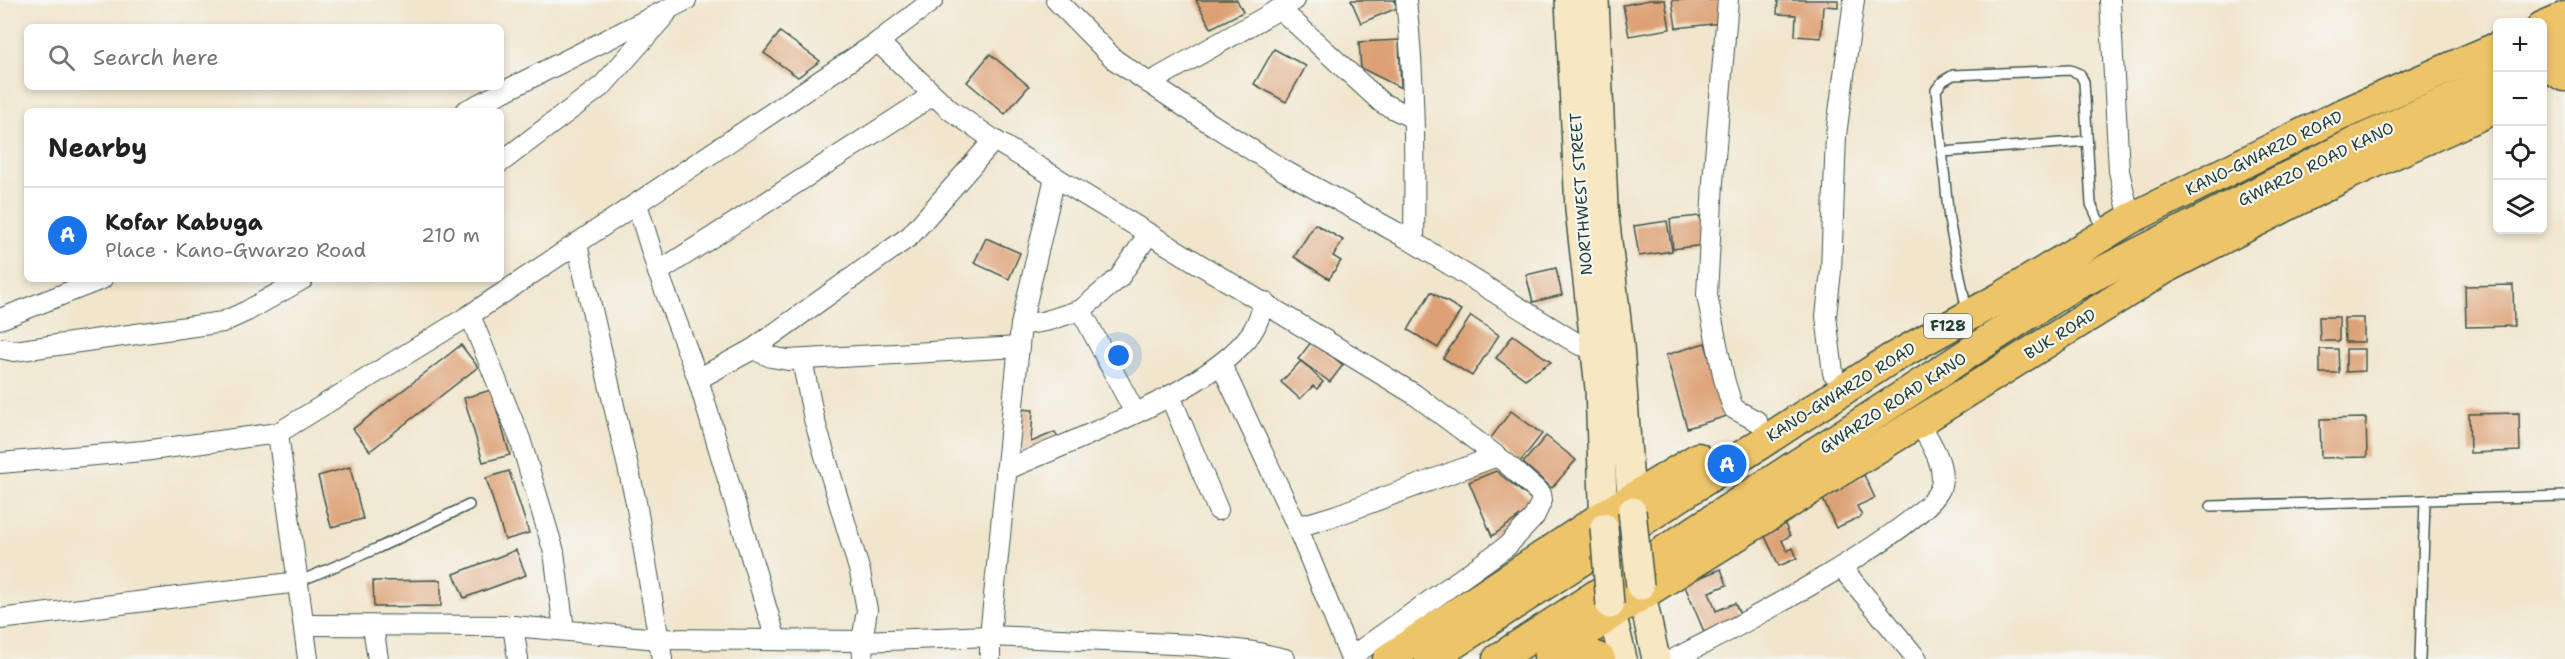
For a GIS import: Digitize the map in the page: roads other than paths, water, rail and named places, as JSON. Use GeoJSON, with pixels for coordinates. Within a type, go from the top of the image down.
{"type":"FeatureCollection","features":[{"type":"Feature","properties":{"kind":"main road","name":"NORTHWEST STREET"},"geometry":{"type":"LineString","coordinates":[[1569,0],[1579,210],[1596,350],[1611,387]]}},
{"type":"Feature","properties":{"kind":"main road","name":"NORTHWEST STREET"},"geometry":{"type":"LineString","coordinates":[[1594,0],[1611,387]]}},
{"type":"Feature","properties":{"kind":"main road"},"geometry":{"type":"LineString","coordinates":[[2547,25],[2565,17]]}},
{"type":"Feature","properties":{"kind":"main road"},"geometry":{"type":"LineString","coordinates":[[2547,56],[2565,48]]}},
{"type":"Feature","properties":{"kind":"main road","name":"KANO-GWARZO ROAD"},"geometry":{"type":"LineString","coordinates":[[1430,659],[1889,360],[1972,309],[2000,298],[2121,225],[2338,116],[2493,49]]}},
{"type":"Feature","properties":{"kind":"main road"},"geometry":{"type":"LineString","coordinates":[[2547,66],[2565,76]]}},
{"type":"Feature","properties":{"kind":"main road"},"geometry":{"type":"LineString","coordinates":[[2547,84],[2565,76]]}},
{"type":"Feature","properties":{"kind":"main road","name":"GWARZO ROAD KANO"},"geometry":{"type":"LineString","coordinates":[[1498,659],[2064,291],[2354,144],[2493,81]]}},
{"type":"Feature","properties":{"kind":"main road","name":"BUK ROAD"},"geometry":{"type":"LineString","coordinates":[[1549,659],[1611,609],[1919,422],[2169,266],[2349,174],[2493,109]]}},
{"type":"Feature","properties":{"kind":"main road"},"geometry":{"type":"LineString","coordinates":[[2064,291],[2092,314]]}},
{"type":"Feature","properties":{"kind":"main road"},"geometry":{"type":"LineString","coordinates":[[1388,659],[1631,506],[1757,421],[1919,320],[1952,305],[1972,309]]}},
{"type":"Feature","properties":{"kind":"main road"},"geometry":{"type":"LineString","coordinates":[[1611,387],[1631,506],[1641,591],[1656,659]]}},
{"type":"Feature","properties":{"kind":"main road"},"geometry":{"type":"LineString","coordinates":[[1611,387],[1603,522],[1611,609],[1623,659]]}},
{"type":"Feature","properties":{"kind":"main road"},"geometry":{"type":"LineString","coordinates":[[1549,659],[1567,653],[1587,652],[1600,659]]}},
{"type":"Feature","properties":{"kind":"street"},"geometry":{"type":"LineString","coordinates":[[0,463],[143,451],[278,433],[471,315],[878,42],[933,0]]}},
{"type":"Feature","properties":{"kind":"street"},"geometry":{"type":"LineString","coordinates":[[1056,0],[1115,60],[1149,83],[1284,170],[1414,242],[1578,344],[1596,350]]}},
{"type":"Feature","properties":{"kind":"street"},"geometry":{"type":"LineString","coordinates":[[1406,0],[1413,118],[1414,242]]}},
{"type":"Feature","properties":{"kind":"street"},"geometry":{"type":"LineString","coordinates":[[1728,0],[1714,171],[1707,295],[1731,402],[1734,409],[1757,421]]}},
{"type":"Feature","properties":{"kind":"street"},"geometry":{"type":"LineString","coordinates":[[1833,373],[1826,316],[1831,271],[1836,135],[1854,0]]}},
{"type":"Feature","properties":{"kind":"street"},"geometry":{"type":"LineString","coordinates":[[2110,0],[2121,225]]}},
{"type":"Feature","properties":{"kind":"street"},"geometry":{"type":"LineString","coordinates":[[471,108],[680,3]]}},
{"type":"Feature","properties":{"kind":"street"},"geometry":{"type":"LineString","coordinates":[[504,160],[603,85],[680,3]]}},
{"type":"Feature","properties":{"kind":"street"},"geometry":{"type":"LineString","coordinates":[[1149,83],[1288,4],[1382,103],[1413,118]]}},
{"type":"Feature","properties":{"kind":"street"},"geometry":{"type":"LineString","coordinates":[[878,42],[933,95],[994,140],[1414,394],[1497,456],[1541,494],[1542,500],[1534,517],[1507,546],[1351,658],[1296,524],[1221,364]]}},
{"type":"Feature","properties":{"kind":"street"},"geometry":{"type":"LineString","coordinates":[[658,272],[933,95]]}},
{"type":"Feature","properties":{"kind":"street"},"geometry":{"type":"LineString","coordinates":[[698,379],[753,349],[910,236],[994,140]]}},
{"type":"Feature","properties":{"kind":"street"},"geometry":{"type":"LineString","coordinates":[[990,659],[990,636],[1021,325],[1055,177]]}},
{"type":"Feature","properties":{"kind":"street"},"geometry":{"type":"LineString","coordinates":[[637,204],[658,272],[698,379],[776,640]]}},
{"type":"Feature","properties":{"kind":"street"},"geometry":{"type":"LineString","coordinates":[[1021,325],[1046,321],[1081,310],[1119,278],[1148,235]]}},
{"type":"Feature","properties":{"kind":"street"},"geometry":{"type":"LineString","coordinates":[[577,244],[636,502],[663,659]]}},
{"type":"Feature","properties":{"kind":"street"},"geometry":{"type":"LineString","coordinates":[[0,319],[94,282]]}},
{"type":"Feature","properties":{"kind":"street"},"geometry":{"type":"LineString","coordinates":[[0,348],[14,351],[206,326],[223,322],[247,311],[298,282]]}},
{"type":"Feature","properties":{"kind":"street"},"geometry":{"type":"LineString","coordinates":[[1006,470],[1170,396],[1221,364],[1252,332],[1265,302]]}},
{"type":"Feature","properties":{"kind":"street"},"geometry":{"type":"LineString","coordinates":[[1081,310],[1135,413]]}},
{"type":"Feature","properties":{"kind":"street"},"geometry":{"type":"LineString","coordinates":[[471,315],[520,439],[554,552],[564,630]]}},
{"type":"Feature","properties":{"kind":"street"},"geometry":{"type":"LineString","coordinates":[[753,349],[771,357],[802,360],[1019,347]]}},
{"type":"Feature","properties":{"kind":"street"},"geometry":{"type":"LineString","coordinates":[[802,360],[814,419],[860,572],[867,610],[862,650]]}},
{"type":"Feature","properties":{"kind":"street"},"geometry":{"type":"LineString","coordinates":[[1170,396],[1218,510]]}},
{"type":"Feature","properties":{"kind":"street"},"geometry":{"type":"LineString","coordinates":[[1674,659],[1762,615],[1841,567],[1918,514],[1938,493],[1941,485],[1940,461],[1919,422]]}},
{"type":"Feature","properties":{"kind":"street"},"geometry":{"type":"LineString","coordinates":[[278,433],[308,659]]}},
{"type":"Feature","properties":{"kind":"street"},"geometry":{"type":"LineString","coordinates":[[1296,524],[1304,525],[1337,515],[1497,456]]}},
{"type":"Feature","properties":{"kind":"street"},"geometry":{"type":"LineString","coordinates":[[1841,567],[1917,659]]}},
{"type":"Feature","properties":{"kind":"street"},"geometry":{"type":"LineString","coordinates":[[0,619],[298,582]]}},
{"type":"Feature","properties":{"kind":"street"},"geometry":{"type":"LineString","coordinates":[[304,625],[513,626],[658,639],[776,640],[862,650],[990,636],[1194,645],[1254,652],[1285,659]]}},
{"type":"Feature","properties":{"kind":"street"},"geometry":{"type":"LineString","coordinates":[[513,626],[518,659]]}},
{"type":"Feature","properties":{"kind":"street"},"geometry":{"type":"LineString","coordinates":[[373,627],[378,659]]}},
{"type":"Feature","properties":{"kind":"lane"},"geometry":{"type":"LineString","coordinates":[[1972,309],[1949,220],[1936,90],[1943,81],[1953,75],[2070,70],[2080,74],[2084,82],[2091,204],[2098,219],[2121,225]]}},
{"type":"Feature","properties":{"kind":"lane"},"geometry":{"type":"LineString","coordinates":[[1942,152],[2087,141]]}},
{"type":"Feature","properties":{"kind":"lane"},"geometry":{"type":"LineString","coordinates":[[2211,506],[2565,496]]}},
{"type":"Feature","properties":{"kind":"lane"},"geometry":{"type":"LineString","coordinates":[[2420,659],[2425,500]]}},
{"type":"Feature","properties":{"kind":"lane"},"geometry":{"type":"LineString","coordinates":[[298,582],[378,548],[469,505]]}},
{"type":"Feature","properties":{"kind":"place","name":"Kofar Kabuga"},"geometry":{"type":"Point","coordinates":[1727,464]}}]}
